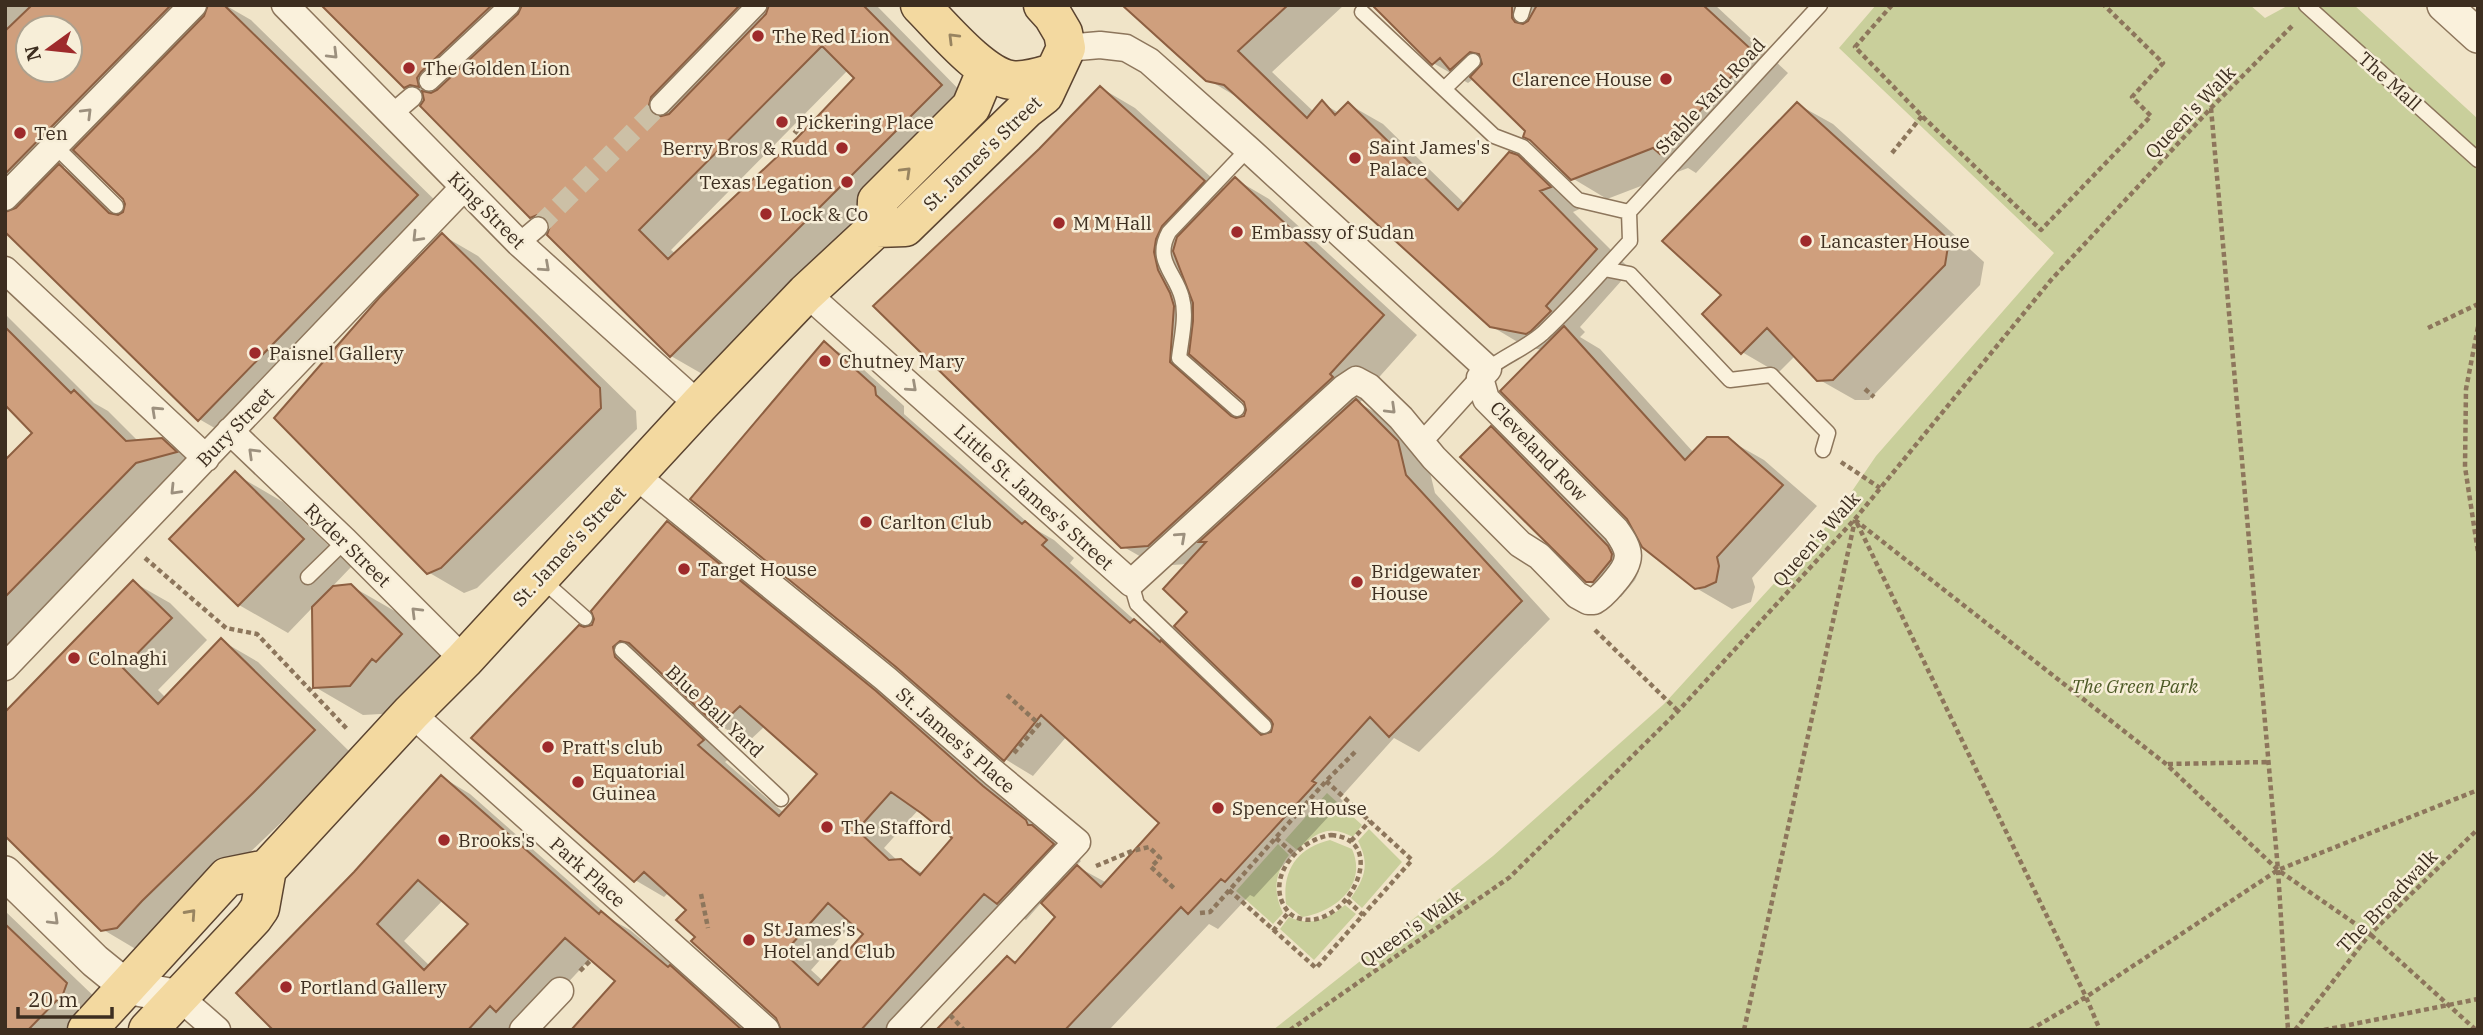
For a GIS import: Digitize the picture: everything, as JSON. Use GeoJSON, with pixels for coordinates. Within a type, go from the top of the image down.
{"type":"FeatureCollection","features":[{"type":"Feature","properties":{"kind":"main road"},"geometry":{"type":"LineString","coordinates":[[920,5],[986,71],[1002,79],[1015,81],[1060,60],[1063,33],[1043,5]]}},
{"type":"Feature","properties":{"kind":"main road","name":"St. James's Street"},"geometry":{"type":"LineString","coordinates":[[267,869],[806,293],[876,228],[905,227],[1026,109],[1044,95],[1060,60]]}},
{"type":"Feature","properties":{"kind":"main road","name":"St. James's Street"},"geometry":{"type":"LineString","coordinates":[[876,228],[877,201],[971,107],[986,71]]}},
{"type":"Feature","properties":{"kind":"main road"},"geometry":{"type":"LineString","coordinates":[[87,1030],[227,877],[267,869],[260,908],[253,918],[148,1030]]}},
{"type":"Feature","properties":{"kind":"street"},"geometry":{"type":"LineString","coordinates":[[5,197],[193,5]]}},
{"type":"Feature","properties":{"kind":"street","name":"King Street"},"geometry":{"type":"LineString","coordinates":[[285,5],[402,106],[464,187],[529,235],[699,405]]}},
{"type":"Feature","properties":{"kind":"street"},"geometry":{"type":"LineString","coordinates":[[429,81],[510,5]]}},
{"type":"Feature","properties":{"kind":"street"},"geometry":{"type":"LineString","coordinates":[[660,105],[757,5]]}},
{"type":"Feature","properties":{"kind":"street"},"geometry":{"type":"LineString","coordinates":[[2444,5],[2478,36]]}},
{"type":"Feature","properties":{"kind":"street","name":"Cleveland Row"},"geometry":{"type":"LineString","coordinates":[[1060,60],[1100,45],[1126,48],[1149,61],[1248,149],[1484,374],[1486,398],[1626,543],[1628,561],[1624,570],[1601,597],[1588,601],[1577,595],[1539,556],[1520,544],[1434,458],[1401,418],[1369,387],[1356,380]]}},
{"type":"Feature","properties":{"kind":"street","name":"Bury Street"},"geometry":{"type":"LineString","coordinates":[[5,667],[464,187]]}},
{"type":"Feature","properties":{"kind":"street"},"geometry":{"type":"LineString","coordinates":[[5,270],[205,458]]}},
{"type":"Feature","properties":{"kind":"street","name":"Little St. James's Street"},"geometry":{"type":"LineString","coordinates":[[806,293],[1131,583],[1356,380]]}},
{"type":"Feature","properties":{"kind":"street"},"geometry":{"type":"LineString","coordinates":[[1422,442],[1484,374]]}},
{"type":"Feature","properties":{"kind":"street","name":"Ryder Street"},"geometry":{"type":"LineString","coordinates":[[230,431],[464,660]]}},
{"type":"Feature","properties":{"kind":"street","name":"St. James's Place"},"geometry":{"type":"LineString","coordinates":[[635,475],[886,678],[993,774],[1077,842],[1072,847]]}},
{"type":"Feature","properties":{"kind":"street","name":"Park Place"},"geometry":{"type":"LineString","coordinates":[[411,713],[766,1030]]}},
{"type":"Feature","properties":{"kind":"street"},"geometry":{"type":"LineString","coordinates":[[900,1030],[1072,847]]}},
{"type":"Feature","properties":{"kind":"street"},"geometry":{"type":"LineString","coordinates":[[5,873],[95,961],[127,987],[179,997],[218,1030]]}},
{"type":"Feature","properties":{"kind":"street"},"geometry":{"type":"LineString","coordinates":[[523,1030],[560,991]]}},
{"type":"Feature","properties":{"kind":"lane","name":"Stable Yard Road"},"geometry":{"type":"LineString","coordinates":[[1629,212],[1820,5]]}},
{"type":"Feature","properties":{"kind":"lane","name":"The Mall"},"geometry":{"type":"LineString","coordinates":[[2308,7],[2476,158]]}},
{"type":"Feature","properties":{"kind":"lane"},"geometry":{"type":"LineString","coordinates":[[1362,12],[1494,136],[1523,147],[1578,201],[1629,212],[1630,241],[1543,333],[1524,348],[1506,355],[1484,374]]}},
{"type":"Feature","properties":{"kind":"lane"},"geometry":{"type":"LineString","coordinates":[[1444,89],[1472,61]]}},
{"type":"Feature","properties":{"kind":"lane"},"geometry":{"type":"LineString","coordinates":[[55,146],[117,206]]}},
{"type":"Feature","properties":{"kind":"lane"},"geometry":{"type":"LineString","coordinates":[[1237,409],[1179,358],[1183,326],[1182,298],[1170,276],[1162,249],[1169,232],[1248,149]]}},
{"type":"Feature","properties":{"kind":"lane"},"geometry":{"type":"LineString","coordinates":[[1604,269],[1630,274],[1730,380],[1771,375],[1828,433],[1823,450]]}},
{"type":"Feature","properties":{"kind":"lane"},"geometry":{"type":"LineString","coordinates":[[309,577],[345,541]]}},
{"type":"Feature","properties":{"kind":"lane"},"geometry":{"type":"LineString","coordinates":[[539,577],[585,618]]}},
{"type":"Feature","properties":{"kind":"lane"},"geometry":{"type":"LineString","coordinates":[[1131,583],[1137,604],[1264,726]]}},
{"type":"Feature","properties":{"kind":"lane","name":"Blue Ball Yard"},"geometry":{"type":"LineString","coordinates":[[622,650],[781,799]]}},
{"type":"Feature","properties":{"kind":"path"},"geometry":{"type":"LineString","coordinates":[[1892,5],[1855,47],[1922,116],[2041,230],[2151,116],[2132,97],[2163,63],[2104,5]]}},
{"type":"Feature","properties":{"kind":"path","name":"Queen's Walk"},"geometry":{"type":"LineString","coordinates":[[1290,1030],[1510,877],[1678,711],[1855,519],[2051,280],[2308,7]]}},
{"type":"Feature","properties":{"kind":"path"},"geometry":{"type":"LineString","coordinates":[[2211,108],[2278,870],[2288,1030]]}},
{"type":"Feature","properties":{"kind":"path"},"geometry":{"type":"LineString","coordinates":[[1892,153],[1922,116]]}},
{"type":"Feature","properties":{"kind":"path"},"geometry":{"type":"LineString","coordinates":[[794,130],[800,135]]}},
{"type":"Feature","properties":{"kind":"path"},"geometry":{"type":"LineString","coordinates":[[2428,328],[2478,304]]}},
{"type":"Feature","properties":{"kind":"path"},"geometry":{"type":"LineString","coordinates":[[2478,327],[2466,389],[2465,467],[2478,552]]}},
{"type":"Feature","properties":{"kind":"path"},"geometry":{"type":"LineString","coordinates":[[1866,389],[1874,397]]}},
{"type":"Feature","properties":{"kind":"path"},"geometry":{"type":"LineString","coordinates":[[1823,450],[1880,488]]}},
{"type":"Feature","properties":{"kind":"path"},"geometry":{"type":"LineString","coordinates":[[1855,519],[2166,764],[2278,870],[2370,934],[2476,1030]]}},
{"type":"Feature","properties":{"kind":"path"},"geometry":{"type":"LineString","coordinates":[[1855,519],[2100,1030]]}},
{"type":"Feature","properties":{"kind":"path"},"geometry":{"type":"LineString","coordinates":[[1744,1030],[1855,519]]}},
{"type":"Feature","properties":{"kind":"path"},"geometry":{"type":"LineString","coordinates":[[144,557],[226,628],[257,634],[338,720]]}},
{"type":"Feature","properties":{"kind":"path"},"geometry":{"type":"LineString","coordinates":[[1592,627],[1678,711]]}},
{"type":"Feature","properties":{"kind":"path"},"geometry":{"type":"LineString","coordinates":[[993,774],[1008,761],[1039,724],[1007,695]]}},
{"type":"Feature","properties":{"kind":"path"},"geometry":{"type":"LineString","coordinates":[[1200,913],[1210,912],[1356,751]]}},
{"type":"Feature","properties":{"kind":"path"},"geometry":{"type":"LineString","coordinates":[[2166,764],[2268,762]]}},
{"type":"Feature","properties":{"kind":"path"},"geometry":{"type":"LineString","coordinates":[[1229,890],[1316,968],[1412,860],[1326,781]]}},
{"type":"Feature","properties":{"kind":"path"},"geometry":{"type":"LineString","coordinates":[[2030,1030],[2086,997],[2278,870],[2478,790]]}},
{"type":"Feature","properties":{"kind":"path"},"geometry":{"type":"LineString","coordinates":[[1351,841],[1370,821]]}},
{"type":"Feature","properties":{"kind":"path","name":"The Broadwalk"},"geometry":{"type":"LineString","coordinates":[[2295,1030],[2370,934],[2478,829]]}},
{"type":"Feature","properties":{"kind":"path"},"geometry":{"type":"LineString","coordinates":[[1342,835],[1351,841],[1357,849],[1360,871],[1347,900],[1332,912],[1309,920],[1299,919],[1288,913],[1282,902],[1278,881],[1295,855],[1320,836],[1342,835]]}},
{"type":"Feature","properties":{"kind":"path"},"geometry":{"type":"LineString","coordinates":[[1276,838],[1295,855]]}},
{"type":"Feature","properties":{"kind":"path"},"geometry":{"type":"LineString","coordinates":[[1072,847],[1093,867],[1149,847],[1160,858],[1151,867],[1175,890]]}},
{"type":"Feature","properties":{"kind":"path"},"geometry":{"type":"LineString","coordinates":[[701,894],[708,928]]}},
{"type":"Feature","properties":{"kind":"path"},"geometry":{"type":"LineString","coordinates":[[1347,900],[1363,915]]}},
{"type":"Feature","properties":{"kind":"path"},"geometry":{"type":"LineString","coordinates":[[1272,931],[1288,913]]}},
{"type":"Feature","properties":{"kind":"path"},"geometry":{"type":"LineString","coordinates":[[2324,1030],[2478,999]]}},
{"type":"Feature","properties":{"kind":"path"},"geometry":{"type":"LineString","coordinates":[[950,1015],[964,1030]]}},
{"type":"Feature","properties":{"kind":"green space","name":"The Green Park"},"geometry":{"type":"Polygon","coordinates":[[[1876,5],[2250,5],[2265,18],[2289,5],[2354,5],[2478,119],[2478,1030],[1273,1030],[1493,856],[1664,704],[1833,519],[1876,456],[2054,253],[1839,48],[1876,5]]]}},
{"type":"Feature","properties":{"kind":"green space"},"geometry":{"type":"Polygon","coordinates":[[[1327,793],[1362,825],[1353,837],[1336,831],[1323,832],[1297,850],[1285,840],[1327,793]]]}},
{"type":"Feature","properties":{"kind":"green space"},"geometry":{"type":"Polygon","coordinates":[[[1369,829],[1402,862],[1362,908],[1351,898],[1363,877],[1365,864],[1358,841],[1369,829]]]}},
{"type":"Feature","properties":{"kind":"green space"},"geometry":{"type":"Polygon","coordinates":[[[1330,840],[1352,849],[1356,874],[1352,885],[1337,903],[1302,917],[1286,904],[1289,871],[1301,855],[1330,840]]]}},
{"type":"Feature","properties":{"kind":"green space"},"geometry":{"type":"Polygon","coordinates":[[[1278,844],[1289,855],[1280,869],[1277,883],[1283,913],[1273,924],[1236,891],[1278,844]]]}},
{"type":"Feature","properties":{"kind":"green space"},"geometry":{"type":"Polygon","coordinates":[[[1345,905],[1356,914],[1314,960],[1280,929],[1289,917],[1305,921],[1319,920],[1345,905]]]}},
{"type":"Feature","properties":{"kind":"building"},"geometry":{"type":"Polygon","coordinates":[[[32,5],[171,5],[5,174],[5,31],[14,22],[14,84],[84,84],[84,14],[23,14],[32,5]]]}},
{"type":"Feature","properties":{"kind":"building"},"geometry":{"type":"Polygon","coordinates":[[[208,5],[224,5],[418,195],[198,421],[5,232],[5,212],[16,208],[59,164],[109,213],[118,215],[123,212],[123,199],[73,150],[204,16],[208,5]]]}},
{"type":"Feature","properties":{"kind":"building"},"geometry":{"type":"Polygon","coordinates":[[[321,5],[492,5],[421,72],[417,78],[419,87],[410,85],[404,88],[321,5]]]}},
{"type":"Feature","properties":{"kind":"building"},"geometry":{"type":"Polygon","coordinates":[[[522,5],[740,5],[651,97],[648,109],[658,117],[669,114],[766,14],[769,5],[863,5],[942,85],[670,357],[547,235],[550,226],[547,219],[537,215],[530,218],[420,106],[424,100],[422,91],[431,93],[437,90],[518,14],[522,5]],[[822,46],[639,230],[668,259],[797,138],[854,78],[822,46]]]}},
{"type":"Feature","properties":{"kind":"building","name":"Saint James's Palace"},"geometry":{"type":"Polygon","coordinates":[[[1122,5],[1288,5],[1238,51],[1307,118],[1322,100],[1335,115],[1348,102],[1458,210],[1509,152],[1518,155],[1551,187],[1540,191],[1597,249],[1546,306],[1551,311],[1531,331],[1526,334],[1490,327],[1224,85],[1206,81],[1122,5]]]}},
{"type":"Feature","properties":{"kind":"building"},"geometry":{"type":"Polygon","coordinates":[[[1372,5],[1512,5],[1512,18],[1523,24],[1528,21],[1537,5],[1703,5],[1754,52],[1660,154],[1653,148],[1571,180],[1530,140],[1523,137],[1525,131],[1470,77],[1482,64],[1479,54],[1470,52],[1450,70],[1440,58],[1432,65],[1372,5]]]}},
{"type":"Feature","properties":{"kind":"building"},"geometry":{"type":"Polygon","coordinates":[[[1100,86],[1205,181],[1162,226],[1154,252],[1158,270],[1174,306],[1170,362],[1231,416],[1244,416],[1244,402],[1189,354],[1193,303],[1173,251],[1177,237],[1235,177],[1384,315],[1330,374],[1333,377],[1148,546],[1121,548],[873,306],[1039,149],[1100,86]]]}},
{"type":"Feature","properties":{"kind":"building","name":"Lancaster House"},"geometry":{"type":"Polygon","coordinates":[[[1797,102],[1949,240],[1945,265],[1833,380],[1817,381],[1767,328],[1741,354],[1702,314],[1721,295],[1662,241],[1797,102]]]}},
{"type":"Feature","properties":{"kind":"building"},"geometry":{"type":"Polygon","coordinates":[[[442,233],[600,388],[601,408],[441,568],[427,574],[274,418],[379,298],[442,233]]]}},
{"type":"Feature","properties":{"kind":"building"},"geometry":{"type":"Polygon","coordinates":[[[1564,326],[1685,460],[1707,437],[1728,437],[1783,485],[1717,557],[1719,566],[1716,582],[1695,589],[1642,547],[1627,519],[1500,391],[1564,326]]]}},
{"type":"Feature","properties":{"kind":"building"},"geometry":{"type":"Polygon","coordinates":[[[5,327],[71,393],[74,390],[126,441],[162,438],[177,452],[136,463],[5,597],[5,460],[32,433],[5,405],[5,327]]]}},
{"type":"Feature","properties":{"kind":"building"},"geometry":{"type":"Polygon","coordinates":[[[824,341],[875,387],[876,395],[1022,524],[1025,521],[1047,540],[1042,545],[1130,623],[1134,619],[1160,642],[1161,640],[1261,735],[1271,732],[1271,720],[1174,626],[1187,612],[1163,589],[1206,542],[1199,542],[1356,399],[1398,441],[1406,475],[1522,601],[1389,737],[1370,717],[1312,781],[1316,783],[1225,882],[1221,879],[1188,914],[1181,907],[1065,1030],[936,1030],[1007,956],[1015,963],[1055,917],[1041,903],[1077,865],[1101,887],[1159,823],[1041,715],[1004,761],[896,667],[690,499],[824,341]]]}},
{"type":"Feature","properties":{"kind":"building"},"geometry":{"type":"Polygon","coordinates":[[[1491,426],[1608,546],[1612,554],[1611,560],[1593,582],[1586,582],[1460,457],[1491,426]]]}},
{"type":"Feature","properties":{"kind":"building"},"geometry":{"type":"Polygon","coordinates":[[[235,471],[304,539],[238,606],[169,539],[235,471]]]}},
{"type":"Feature","properties":{"kind":"building"},"geometry":{"type":"Polygon","coordinates":[[[667,521],[876,691],[983,786],[1026,820],[1028,825],[1032,825],[1054,844],[997,904],[984,894],[861,1030],[781,1030],[776,1018],[691,941],[695,937],[676,920],[686,910],[644,872],[634,882],[471,738],[579,625],[592,625],[594,619],[591,611],[667,521]],[[620,641],[613,647],[615,657],[704,740],[698,745],[779,816],[817,774],[740,706],[718,727],[629,643],[620,641]],[[891,792],[857,830],[889,860],[901,859],[920,875],[952,838],[891,792]],[[828,903],[784,953],[818,985],[863,934],[828,903]]]}},
{"type":"Feature","properties":{"kind":"building"},"geometry":{"type":"Polygon","coordinates":[[[133,580],[172,618],[123,668],[158,704],[221,638],[315,730],[117,928],[101,931],[5,836],[5,712],[133,580]]]}},
{"type":"Feature","properties":{"kind":"building"},"geometry":{"type":"Polygon","coordinates":[[[351,584],[402,634],[376,662],[372,659],[350,686],[313,688],[312,607],[333,586],[351,584]]]}},
{"type":"Feature","properties":{"kind":"building"},"geometry":{"type":"Polygon","coordinates":[[[441,775],[599,914],[601,911],[668,967],[670,965],[742,1030],[571,1030],[615,981],[565,938],[496,1012],[490,1006],[468,1030],[273,1030],[236,993],[354,872],[441,775]],[[418,880],[377,924],[424,970],[468,924],[418,880]]]}},
{"type":"Feature","properties":{"kind":"building"},"geometry":{"type":"Polygon","coordinates":[[[5,924],[67,983],[63,994],[28,1030],[5,1030],[5,924]]]}},
{"type":"Feature","properties":{"kind":"tunnel"},"geometry":{"type":"LineString","coordinates":[[538,227],[660,105]]}},
{"type":"Feature","properties":{"kind":"place","name":"The Red Lion"},"geometry":{"type":"Point","coordinates":[758,36]}},
{"type":"Feature","properties":{"kind":"place","name":"The Golden Lion"},"geometry":{"type":"Point","coordinates":[409,68]}},
{"type":"Feature","properties":{"kind":"place","name":"Clarence House"},"geometry":{"type":"Point","coordinates":[1666,79]}},
{"type":"Feature","properties":{"kind":"place","name":"Pickering Place"},"geometry":{"type":"Point","coordinates":[782,122]}},
{"type":"Feature","properties":{"kind":"place","name":"Ten"},"geometry":{"type":"Point","coordinates":[20,133]}},
{"type":"Feature","properties":{"kind":"place","name":"Berry Bros & Rudd"},"geometry":{"type":"Point","coordinates":[842,148]}},
{"type":"Feature","properties":{"kind":"place","name":"Saint James's Palace"},"geometry":{"type":"Point","coordinates":[1355,158]}},
{"type":"Feature","properties":{"kind":"place","name":"Texas Legation"},"geometry":{"type":"Point","coordinates":[847,182]}},
{"type":"Feature","properties":{"kind":"place","name":"Lock & Co"},"geometry":{"type":"Point","coordinates":[766,214]}},
{"type":"Feature","properties":{"kind":"place","name":"M M Hall"},"geometry":{"type":"Point","coordinates":[1059,223]}},
{"type":"Feature","properties":{"kind":"place","name":"Embassy of Sudan"},"geometry":{"type":"Point","coordinates":[1237,232]}},
{"type":"Feature","properties":{"kind":"place","name":"Lancaster House"},"geometry":{"type":"Point","coordinates":[1806,241]}},
{"type":"Feature","properties":{"kind":"place","name":"Paisnel Gallery"},"geometry":{"type":"Point","coordinates":[255,353]}},
{"type":"Feature","properties":{"kind":"place","name":"Chutney Mary"},"geometry":{"type":"Point","coordinates":[825,361]}},
{"type":"Feature","properties":{"kind":"place","name":"Carlton Club"},"geometry":{"type":"Point","coordinates":[866,522]}},
{"type":"Feature","properties":{"kind":"place","name":"Target House"},"geometry":{"type":"Point","coordinates":[684,569]}},
{"type":"Feature","properties":{"kind":"place","name":"Bridgewater House"},"geometry":{"type":"Point","coordinates":[1357,582]}},
{"type":"Feature","properties":{"kind":"place","name":"Colnaghi"},"geometry":{"type":"Point","coordinates":[74,658]}},
{"type":"Feature","properties":{"kind":"place","name":"Pratt's club"},"geometry":{"type":"Point","coordinates":[548,747]}},
{"type":"Feature","properties":{"kind":"place","name":"Equatorial Guinea"},"geometry":{"type":"Point","coordinates":[578,782]}},
{"type":"Feature","properties":{"kind":"place","name":"Spencer House"},"geometry":{"type":"Point","coordinates":[1218,808]}},
{"type":"Feature","properties":{"kind":"place","name":"The Stafford"},"geometry":{"type":"Point","coordinates":[827,827]}},
{"type":"Feature","properties":{"kind":"place","name":"Brooks's"},"geometry":{"type":"Point","coordinates":[444,840]}},
{"type":"Feature","properties":{"kind":"place","name":"St James's Hotel and Club"},"geometry":{"type":"Point","coordinates":[749,940]}},
{"type":"Feature","properties":{"kind":"place","name":"Portland Gallery"},"geometry":{"type":"Point","coordinates":[286,987]}}]}
